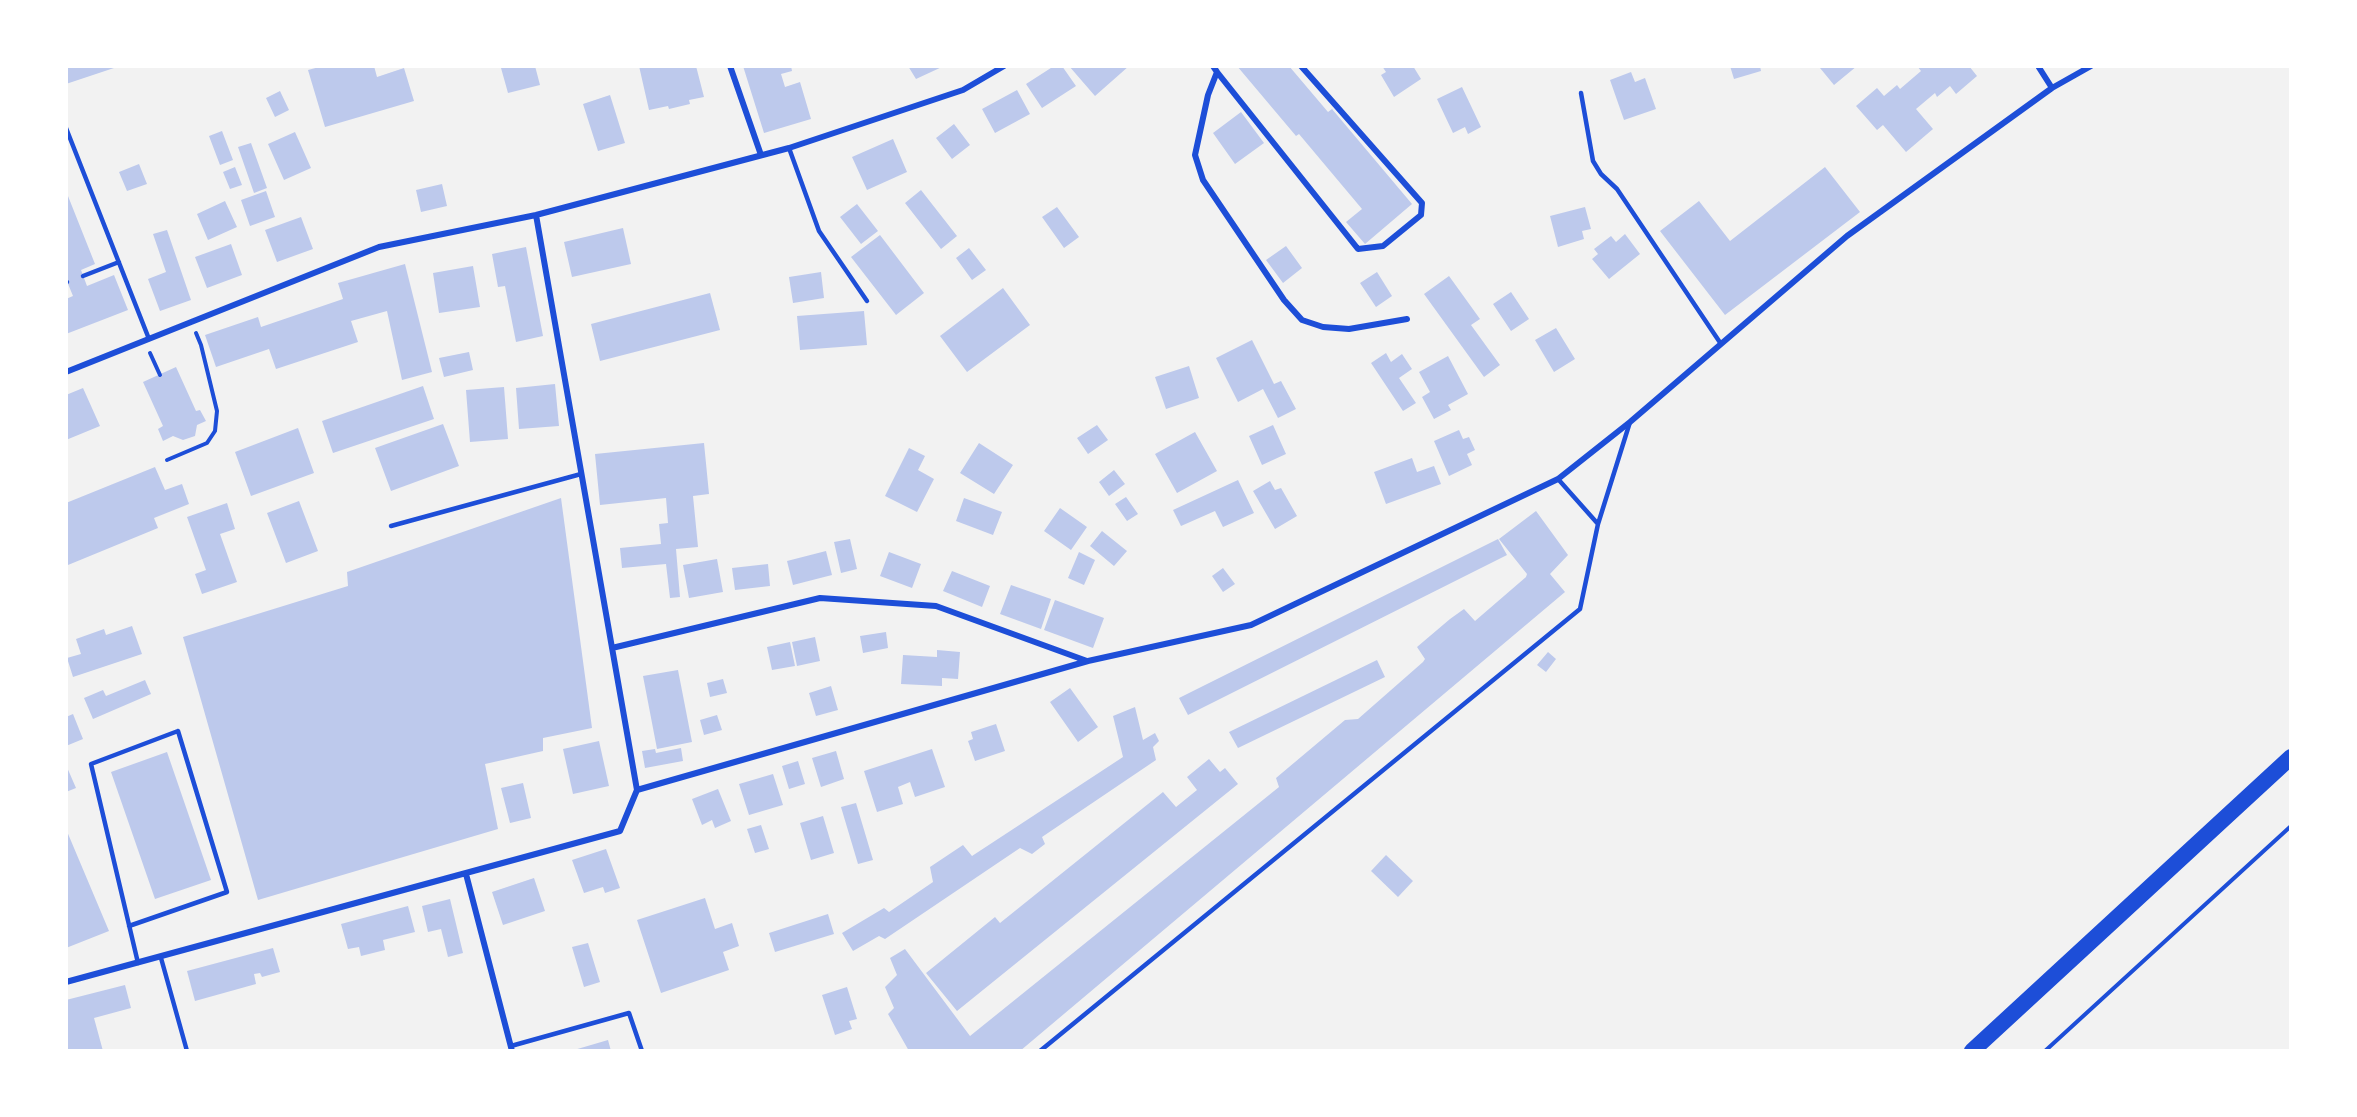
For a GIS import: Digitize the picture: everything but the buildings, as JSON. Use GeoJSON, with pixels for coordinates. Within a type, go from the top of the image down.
{"type":"FeatureCollection","features":[{"type":"Feature","properties":{"kind":"highway"},"geometry":{"type":"LineString","coordinates":[[1972,1051],[2291,757]]}},
{"type":"Feature","properties":{"kind":"street"},"geometry":{"type":"LineString","coordinates":[[730,66],[761,155]]}},
{"type":"Feature","properties":{"kind":"street"},"geometry":{"type":"LineString","coordinates":[[66,372],[379,247],[536,215],[789,148],[963,90],[1004,66]]}},
{"type":"Feature","properties":{"kind":"street"},"geometry":{"type":"LineString","coordinates":[[1215,69],[1358,249],[1383,246],[1421,215],[1422,203],[1301,66]]}},
{"type":"Feature","properties":{"kind":"street"},"geometry":{"type":"LineString","coordinates":[[2038,66],[2052,88]]}},
{"type":"Feature","properties":{"kind":"street"},"geometry":{"type":"LineString","coordinates":[[637,790],[1088,661],[1251,625],[1558,479],[1630,422],[1847,236],[2052,88],[2091,66]]}},
{"type":"Feature","properties":{"kind":"street"},"geometry":{"type":"LineString","coordinates":[[1215,69],[1195,155],[1203,180],[1284,300],[1302,320],[1323,327],[1349,329],[1407,319]]}},
{"type":"Feature","properties":{"kind":"street"},"geometry":{"type":"LineString","coordinates":[[66,982],[161,958],[620,831],[637,790],[536,215]]}},
{"type":"Feature","properties":{"kind":"street"},"geometry":{"type":"LineString","coordinates":[[612,648],[820,598],[936,606],[1088,661]]}},
{"type":"Feature","properties":{"kind":"street"},"geometry":{"type":"LineString","coordinates":[[466,874],[511,1048]]}},
{"type":"Feature","properties":{"kind":"lane"},"geometry":{"type":"LineString","coordinates":[[1581,93],[1593,161],[1601,174],[1617,189],[1721,344]]}},
{"type":"Feature","properties":{"kind":"lane"},"geometry":{"type":"LineString","coordinates":[[66,128],[149,339]]}},
{"type":"Feature","properties":{"kind":"lane"},"geometry":{"type":"LineString","coordinates":[[789,148],[819,231],[867,301]]}},
{"type":"Feature","properties":{"kind":"lane"},"geometry":{"type":"LineString","coordinates":[[83,276],[119,262]]}},
{"type":"Feature","properties":{"kind":"lane"},"geometry":{"type":"LineString","coordinates":[[1040,1051],[1580,609],[1598,524],[1630,422]]}},
{"type":"Feature","properties":{"kind":"lane"},"geometry":{"type":"LineString","coordinates":[[391,526],[581,474]]}},
{"type":"Feature","properties":{"kind":"lane"},"geometry":{"type":"LineString","coordinates":[[1558,479],[1598,524]]}},
{"type":"Feature","properties":{"kind":"lane"},"geometry":{"type":"LineString","coordinates":[[129,926],[227,892],[178,731],[90,764],[129,926],[138,963]]}},
{"type":"Feature","properties":{"kind":"lane"},"geometry":{"type":"LineString","coordinates":[[161,958],[186,1051]]}},
{"type":"Feature","properties":{"kind":"lane"},"geometry":{"type":"LineString","coordinates":[[511,1048],[629,1013],[642,1051]]}},
{"type":"Feature","properties":{"kind":"path"},"geometry":{"type":"LineString","coordinates":[[167,460],[207,443],[215,431],[217,411],[196,333]]}},
{"type":"Feature","properties":{"kind":"path"},"geometry":{"type":"LineString","coordinates":[[150,353],[160,375]]}},
{"type":"Feature","properties":{"kind":"path"},"geometry":{"type":"LineString","coordinates":[[2045,1051],[2291,826]]}}]}
